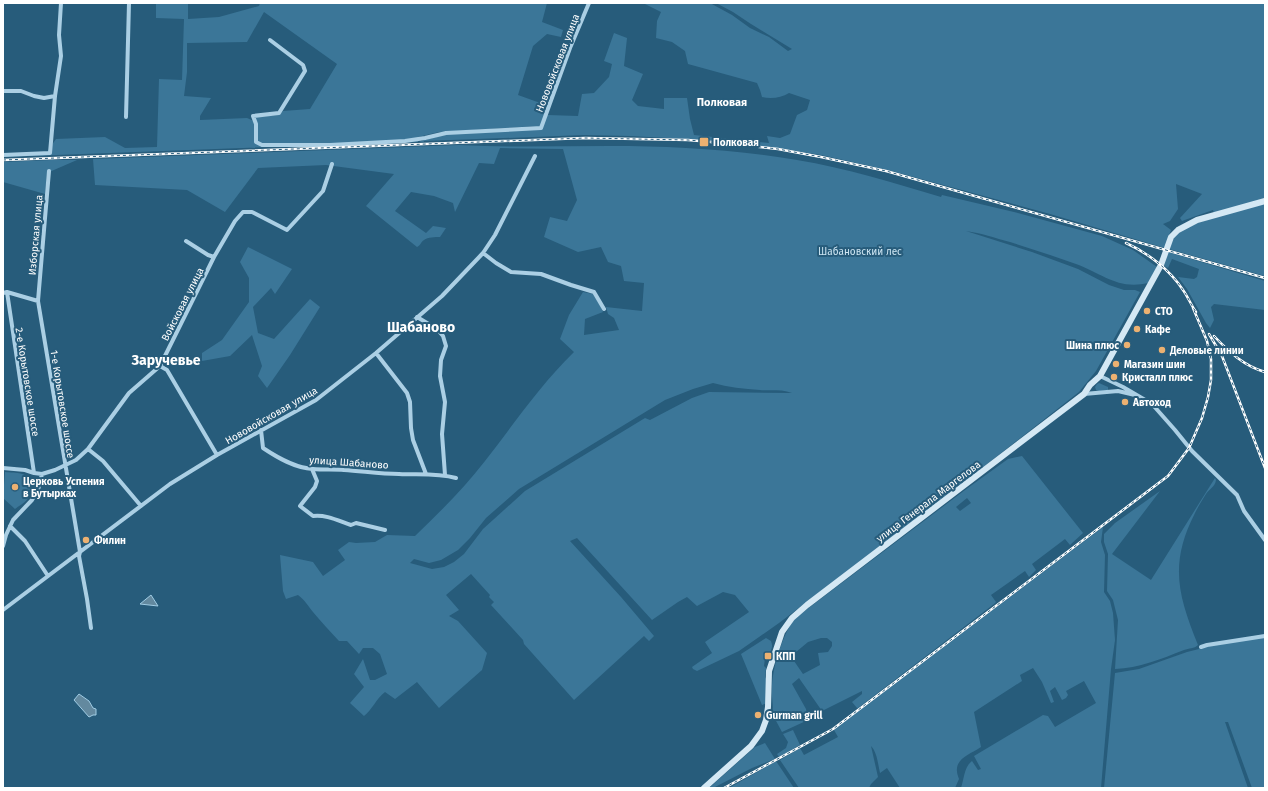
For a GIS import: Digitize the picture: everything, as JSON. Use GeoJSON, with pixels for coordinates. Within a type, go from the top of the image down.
{"type":"FeatureCollection","features":[{"type":"Feature","properties":{"kind":"main road","name":"улица Генерала Маргелова"},"geometry":{"type":"LineString","coordinates":[[704,788],[751,746],[762,731],[767,714],[770,671],[782,632],[792,618],[806,605],[1084,394],[1090,385],[1100,376],[1161,265],[1171,236],[1178,230],[1197,220],[1265,201]]}},
{"type":"Feature","properties":{"kind":"street"},"geometry":{"type":"LineString","coordinates":[[3,155],[50,153],[55,96],[61,56],[59,35],[61,3]]}},
{"type":"Feature","properties":{"kind":"street"},"geometry":{"type":"LineString","coordinates":[[126,117],[129,3]]}},
{"type":"Feature","properties":{"kind":"street","name":"Нововойсковая улица"},"geometry":{"type":"LineString","coordinates":[[270,40],[303,65],[305,71],[279,113],[253,116],[256,142],[262,145],[405,141],[446,133],[541,128],[570,48],[589,3]]}},
{"type":"Feature","properties":{"kind":"street"},"geometry":{"type":"LineString","coordinates":[[3,91],[21,91],[44,98],[55,96]]}},
{"type":"Feature","properties":{"kind":"street","name":"Нововойсковая улица"},"geometry":{"type":"LineString","coordinates":[[3,610],[170,484],[217,455],[316,400],[376,353],[442,296],[483,253],[495,235],[535,156]]}},
{"type":"Feature","properties":{"kind":"street","name":"Войсковая улица"},"geometry":{"type":"LineString","coordinates":[[42,474],[55,470],[76,460],[88,449],[129,393],[160,366],[214,257],[235,221],[243,212],[252,212],[287,230],[323,191],[332,164]]}},
{"type":"Feature","properties":{"kind":"street","name":"Изборская улица"},"geometry":{"type":"LineString","coordinates":[[38,301],[49,171]]}},
{"type":"Feature","properties":{"kind":"street"},"geometry":{"type":"LineString","coordinates":[[186,241],[208,255],[214,257]]}},
{"type":"Feature","properties":{"kind":"street"},"geometry":{"type":"LineString","coordinates":[[483,253],[510,272],[541,274],[594,292],[604,309]]}},
{"type":"Feature","properties":{"kind":"street"},"geometry":{"type":"LineString","coordinates":[[5,293],[38,301]]}},
{"type":"Feature","properties":{"kind":"street","name":"2-е Корытовское шоссе"},"geometry":{"type":"LineString","coordinates":[[5,293],[34,473]]}},
{"type":"Feature","properties":{"kind":"street","name":"1-е Корытовское шоссе"},"geometry":{"type":"LineString","coordinates":[[38,301],[80,552],[78,556],[87,599],[91,628]]}},
{"type":"Feature","properties":{"kind":"street"},"geometry":{"type":"LineString","coordinates":[[417,317],[437,329],[443,336],[446,346],[441,360],[440,376],[445,402],[442,434],[445,475]]}},
{"type":"Feature","properties":{"kind":"street"},"geometry":{"type":"LineString","coordinates":[[376,353],[407,393],[410,402],[413,440],[426,474]]}},
{"type":"Feature","properties":{"kind":"street"},"geometry":{"type":"LineString","coordinates":[[160,366],[166,370],[217,455]]}},
{"type":"Feature","properties":{"kind":"street"},"geometry":{"type":"LineString","coordinates":[[1100,376],[1140,396],[1152,404],[1192,451],[1237,494],[1244,511],[1265,540]]}},
{"type":"Feature","properties":{"kind":"street"},"geometry":{"type":"LineString","coordinates":[[1108,380],[1110,392]]}},
{"type":"Feature","properties":{"kind":"street"},"geometry":{"type":"LineString","coordinates":[[1084,394],[1118,391],[1140,396]]}},
{"type":"Feature","properties":{"kind":"street","name":"улица Шабаново"},"geometry":{"type":"LineString","coordinates":[[261,430],[263,448],[293,464],[312,469],[340,469],[397,474],[445,475],[456,478]]}},
{"type":"Feature","properties":{"kind":"street"},"geometry":{"type":"LineString","coordinates":[[88,449],[103,461],[141,506]]}},
{"type":"Feature","properties":{"kind":"street"},"geometry":{"type":"LineString","coordinates":[[3,468],[25,470],[42,474],[38,490],[32,500],[17,514],[10,526],[3,546]]}},
{"type":"Feature","properties":{"kind":"street"},"geometry":{"type":"LineString","coordinates":[[312,469],[317,481],[315,488],[300,506],[313,516],[318,515],[351,525],[356,523],[385,530]]}},
{"type":"Feature","properties":{"kind":"street"},"geometry":{"type":"LineString","coordinates":[[10,526],[25,541],[48,576]]}},
{"type":"Feature","properties":{"kind":"street"},"geometry":{"type":"LineString","coordinates":[[1200,647],[1265,636]]}},
{"type":"Feature","properties":{"kind":"green space"},"geometry":{"type":"Polygon","coordinates":[[[156,3],[188,3],[188,19],[219,17],[259,6],[260,3],[547,3],[542,22],[563,30],[561,37],[547,34],[533,46],[518,95],[543,104],[548,115],[578,116],[582,94],[594,93],[609,77],[612,64],[604,61],[614,33],[627,38],[624,66],[643,74],[632,100],[638,106],[664,109],[664,98],[687,98],[694,135],[769,143],[767,136],[780,138],[790,134],[797,115],[807,110],[810,100],[789,93],[776,98],[762,97],[757,83],[688,64],[685,51],[672,42],[656,38],[657,21],[661,12],[643,3],[710,3],[732,15],[750,28],[769,37],[788,51],[792,49],[716,3],[1265,3],[1265,276],[1169,249],[1174,237],[1183,228],[1215,217],[1213,210],[1182,221],[1180,218],[1202,194],[1176,184],[1178,209],[1170,221],[1163,224],[1171,230],[1165,248],[1050,214],[888,170],[821,155],[777,148],[687,139],[584,135],[421,141],[447,134],[539,126],[439,132],[418,137],[418,141],[3,157],[3,154],[47,152],[56,139],[105,137],[125,148],[157,147],[159,79],[182,80],[184,19],[156,18],[156,3]],[[264,12],[247,42],[187,43],[187,72],[184,96],[211,98],[200,116],[200,120],[247,118],[254,121],[254,141],[256,117],[279,115],[283,111],[310,109],[337,64],[264,12]]]}},
{"type":"Feature","properties":{"kind":"green space","name":"Шабановский лес"},"geometry":{"type":"Polygon","coordinates":[[[459,145],[658,147],[742,152],[834,167],[941,197],[942,195],[1014,212],[1102,236],[1133,250],[1157,267],[1148,283],[1137,285],[1119,283],[1076,264],[1010,242],[966,231],[1032,252],[1078,269],[1109,285],[1124,290],[1135,290],[1140,292],[1096,371],[1079,392],[935,505],[779,623],[739,651],[697,671],[692,667],[712,653],[705,642],[749,612],[735,595],[723,592],[697,606],[687,597],[652,620],[577,538],[570,541],[654,636],[649,641],[644,636],[574,700],[491,605],[494,602],[489,597],[490,595],[471,574],[446,595],[459,610],[449,616],[458,621],[487,653],[482,670],[439,708],[417,682],[395,699],[385,692],[364,716],[350,703],[364,687],[354,674],[363,659],[370,680],[375,680],[387,674],[380,654],[373,648],[363,648],[359,654],[347,641],[339,641],[305,601],[298,595],[286,599],[283,591],[280,555],[313,562],[323,576],[345,560],[338,550],[349,542],[375,542],[387,535],[415,536],[469,481],[539,391],[574,352],[560,339],[569,315],[583,292],[593,294],[603,312],[585,319],[584,335],[619,330],[614,318],[608,314],[606,307],[642,311],[644,283],[624,281],[621,266],[608,262],[601,247],[578,252],[544,237],[550,217],[567,221],[577,200],[563,149],[500,148],[494,164],[479,163],[455,212],[453,203],[434,196],[411,192],[395,211],[426,233],[433,226],[446,228],[440,237],[426,239],[417,247],[366,206],[394,174],[326,165],[258,168],[225,212],[187,190],[95,185],[93,159],[459,145]],[[713,383],[665,400],[519,489],[486,518],[458,550],[441,560],[429,563],[414,559],[410,563],[432,569],[444,567],[454,562],[464,554],[483,529],[525,491],[645,418],[650,420],[692,398],[709,392],[792,393],[730,387],[713,383]]]}},
{"type":"Feature","properties":{"kind":"green space"},"geometry":{"type":"Polygon","coordinates":[[[77,160],[47,173],[45,194],[3,182],[3,162],[77,160]]]}},
{"type":"Feature","properties":{"kind":"green space"},"geometry":{"type":"Polygon","coordinates":[[[248,247],[292,269],[275,294],[271,288],[253,307],[258,333],[274,339],[310,299],[320,307],[267,388],[258,376],[262,366],[252,335],[230,356],[202,361],[202,353],[222,340],[249,302],[249,278],[240,262],[248,247]]]}},
{"type":"Feature","properties":{"kind":"green space"},"geometry":{"type":"Polygon","coordinates":[[[1168,252],[1265,281],[1265,310],[1214,304],[1211,307],[1214,320],[1210,328],[1187,289],[1178,277],[1194,279],[1197,277],[1199,269],[1172,259],[1168,268],[1164,266],[1168,252]]]}},
{"type":"Feature","properties":{"kind":"green space"},"geometry":{"type":"Polygon","coordinates":[[[1099,383],[1108,387],[1108,390],[1096,390],[1095,387],[1099,383]]]}},
{"type":"Feature","properties":{"kind":"green space"},"geometry":{"type":"Polygon","coordinates":[[[1022,456],[1083,533],[1070,545],[1065,539],[1032,564],[1036,570],[1029,577],[1025,571],[991,595],[996,602],[994,604],[858,708],[852,702],[862,694],[862,691],[822,711],[799,678],[792,684],[806,709],[808,720],[782,732],[775,719],[771,717],[773,710],[772,681],[782,644],[794,619],[1008,459],[1022,456]],[[967,498],[956,507],[960,511],[971,503],[967,498]],[[821,638],[808,642],[796,652],[794,661],[803,674],[820,665],[818,653],[828,652],[832,646],[832,642],[827,638],[821,638]]]}},
{"type":"Feature","properties":{"kind":"green space"},"geometry":{"type":"Polygon","coordinates":[[[5,472],[25,475],[31,479],[33,483],[29,497],[15,509],[3,498],[5,472]]]}},
{"type":"Feature","properties":{"kind":"green space"},"geometry":{"type":"Polygon","coordinates":[[[1215,478],[1216,480],[1214,484],[1207,492],[1187,531],[1179,564],[1181,595],[1198,645],[1167,657],[1133,667],[1115,669],[1118,620],[1113,600],[1107,591],[1108,554],[1104,542],[1104,534],[1115,523],[1160,491],[1112,554],[1151,580],[1215,478]]]}},
{"type":"Feature","properties":{"kind":"green space"},"geometry":{"type":"Polygon","coordinates":[[[1103,527],[1101,542],[1105,555],[1104,592],[1110,601],[1113,613],[1115,640],[1111,669],[1101,788],[961,788],[967,766],[972,761],[978,770],[981,769],[974,756],[1043,715],[1048,716],[1055,727],[1096,703],[1084,681],[1066,691],[1068,695],[1062,700],[1055,687],[1050,691],[1054,702],[1051,703],[1042,682],[1033,668],[1020,675],[1022,681],[974,712],[981,747],[966,756],[959,763],[957,773],[959,779],[955,788],[900,788],[887,768],[880,773],[876,755],[871,746],[878,777],[869,788],[799,788],[780,760],[800,748],[804,755],[838,737],[834,730],[838,726],[1103,527]]]}},
{"type":"Feature","properties":{"kind":"green space"},"geometry":{"type":"Polygon","coordinates":[[[1265,634],[1265,788],[1252,788],[1228,722],[1225,722],[1248,788],[1104,788],[1115,673],[1139,669],[1208,645],[1265,634]]]}},
{"type":"Feature","properties":{"kind":"green space"},"geometry":{"type":"Polygon","coordinates":[[[766,638],[771,641],[772,648],[765,658],[764,666],[766,668],[765,677],[767,680],[767,703],[762,705],[741,654],[766,638]]]}},
{"type":"Feature","properties":{"kind":"green space"},"geometry":{"type":"Polygon","coordinates":[[[793,730],[800,745],[779,757],[777,754],[786,748],[788,742],[783,734],[793,730]]]}},
{"type":"Feature","properties":{"kind":"green space"},"geometry":{"type":"Polygon","coordinates":[[[765,743],[775,759],[752,768],[713,788],[709,788],[755,747],[765,743]]]}},
{"type":"Feature","properties":{"kind":"green space"},"geometry":{"type":"Polygon","coordinates":[[[776,761],[794,788],[729,788],[776,761]]]}},
{"type":"Feature","properties":{"kind":"shaded area"},"geometry":{"type":"Polygon","coordinates":[[[151,595],[158,606],[140,604],[151,595]]]}},
{"type":"Feature","properties":{"kind":"shaded area"},"geometry":{"type":"Polygon","coordinates":[[[79,694],[89,701],[93,708],[96,709],[96,715],[89,717],[74,700],[79,694]]]}},
{"type":"Feature","properties":{"kind":"railway"},"geometry":{"type":"LineString","coordinates":[[3,160],[585,138],[688,140],[734,144],[778,149],[886,171],[1265,278]]}},
{"type":"Feature","properties":{"kind":"railway"},"geometry":{"type":"LineString","coordinates":[[1126,243],[1150,257],[1165,269],[1178,283],[1196,312]]}},
{"type":"Feature","properties":{"kind":"railway"},"geometry":{"type":"LineString","coordinates":[[724,788],[833,729],[1168,476],[1189,448],[1202,418],[1211,380],[1211,359],[1207,341],[1193,308]]}},
{"type":"Feature","properties":{"kind":"railway"},"geometry":{"type":"LineString","coordinates":[[1209,334],[1222,356],[1265,468]]}},
{"type":"Feature","properties":{"kind":"railway"},"geometry":{"type":"LineString","coordinates":[[1214,336],[1237,358],[1250,366],[1265,372]]}},
{"type":"Feature","properties":{"kind":"place","name":"Полковая"},"geometry":{"type":"Point","coordinates":[704,142]}},
{"type":"Feature","properties":{"kind":"place","name":"СТО"},"geometry":{"type":"Point","coordinates":[1147,311]}},
{"type":"Feature","properties":{"kind":"place","name":"Кафе"},"geometry":{"type":"Point","coordinates":[1137,329]}},
{"type":"Feature","properties":{"kind":"place","name":"Шина плюс"},"geometry":{"type":"Point","coordinates":[1127,345]}},
{"type":"Feature","properties":{"kind":"place","name":"Деловые линии"},"geometry":{"type":"Point","coordinates":[1162,350]}},
{"type":"Feature","properties":{"kind":"place","name":"Магазин шин"},"geometry":{"type":"Point","coordinates":[1116,364]}},
{"type":"Feature","properties":{"kind":"place","name":"Кристалл плюс"},"geometry":{"type":"Point","coordinates":[1114,377]}},
{"type":"Feature","properties":{"kind":"place","name":"Автоход"},"geometry":{"type":"Point","coordinates":[1125,402]}},
{"type":"Feature","properties":{"kind":"place","name":"Церковь Успения в Бутырках"},"geometry":{"type":"Point","coordinates":[15,487]}},
{"type":"Feature","properties":{"kind":"place","name":"Филин"},"geometry":{"type":"Point","coordinates":[86,540]}},
{"type":"Feature","properties":{"kind":"place","name":"КПП"},"geometry":{"type":"Point","coordinates":[768,656]}},
{"type":"Feature","properties":{"kind":"place","name":"Gurman grill"},"geometry":{"type":"Point","coordinates":[758,715]}},
{"type":"Feature","properties":{"kind":"district","name":"Полковая"},"geometry":{"type":"Point","coordinates":[722,102]}},
{"type":"Feature","properties":{"kind":"district","name":"Шабаново"},"geometry":{"type":"Point","coordinates":[421,327]}},
{"type":"Feature","properties":{"kind":"district","name":"Заручевье"},"geometry":{"type":"Point","coordinates":[166,360]}}]}
